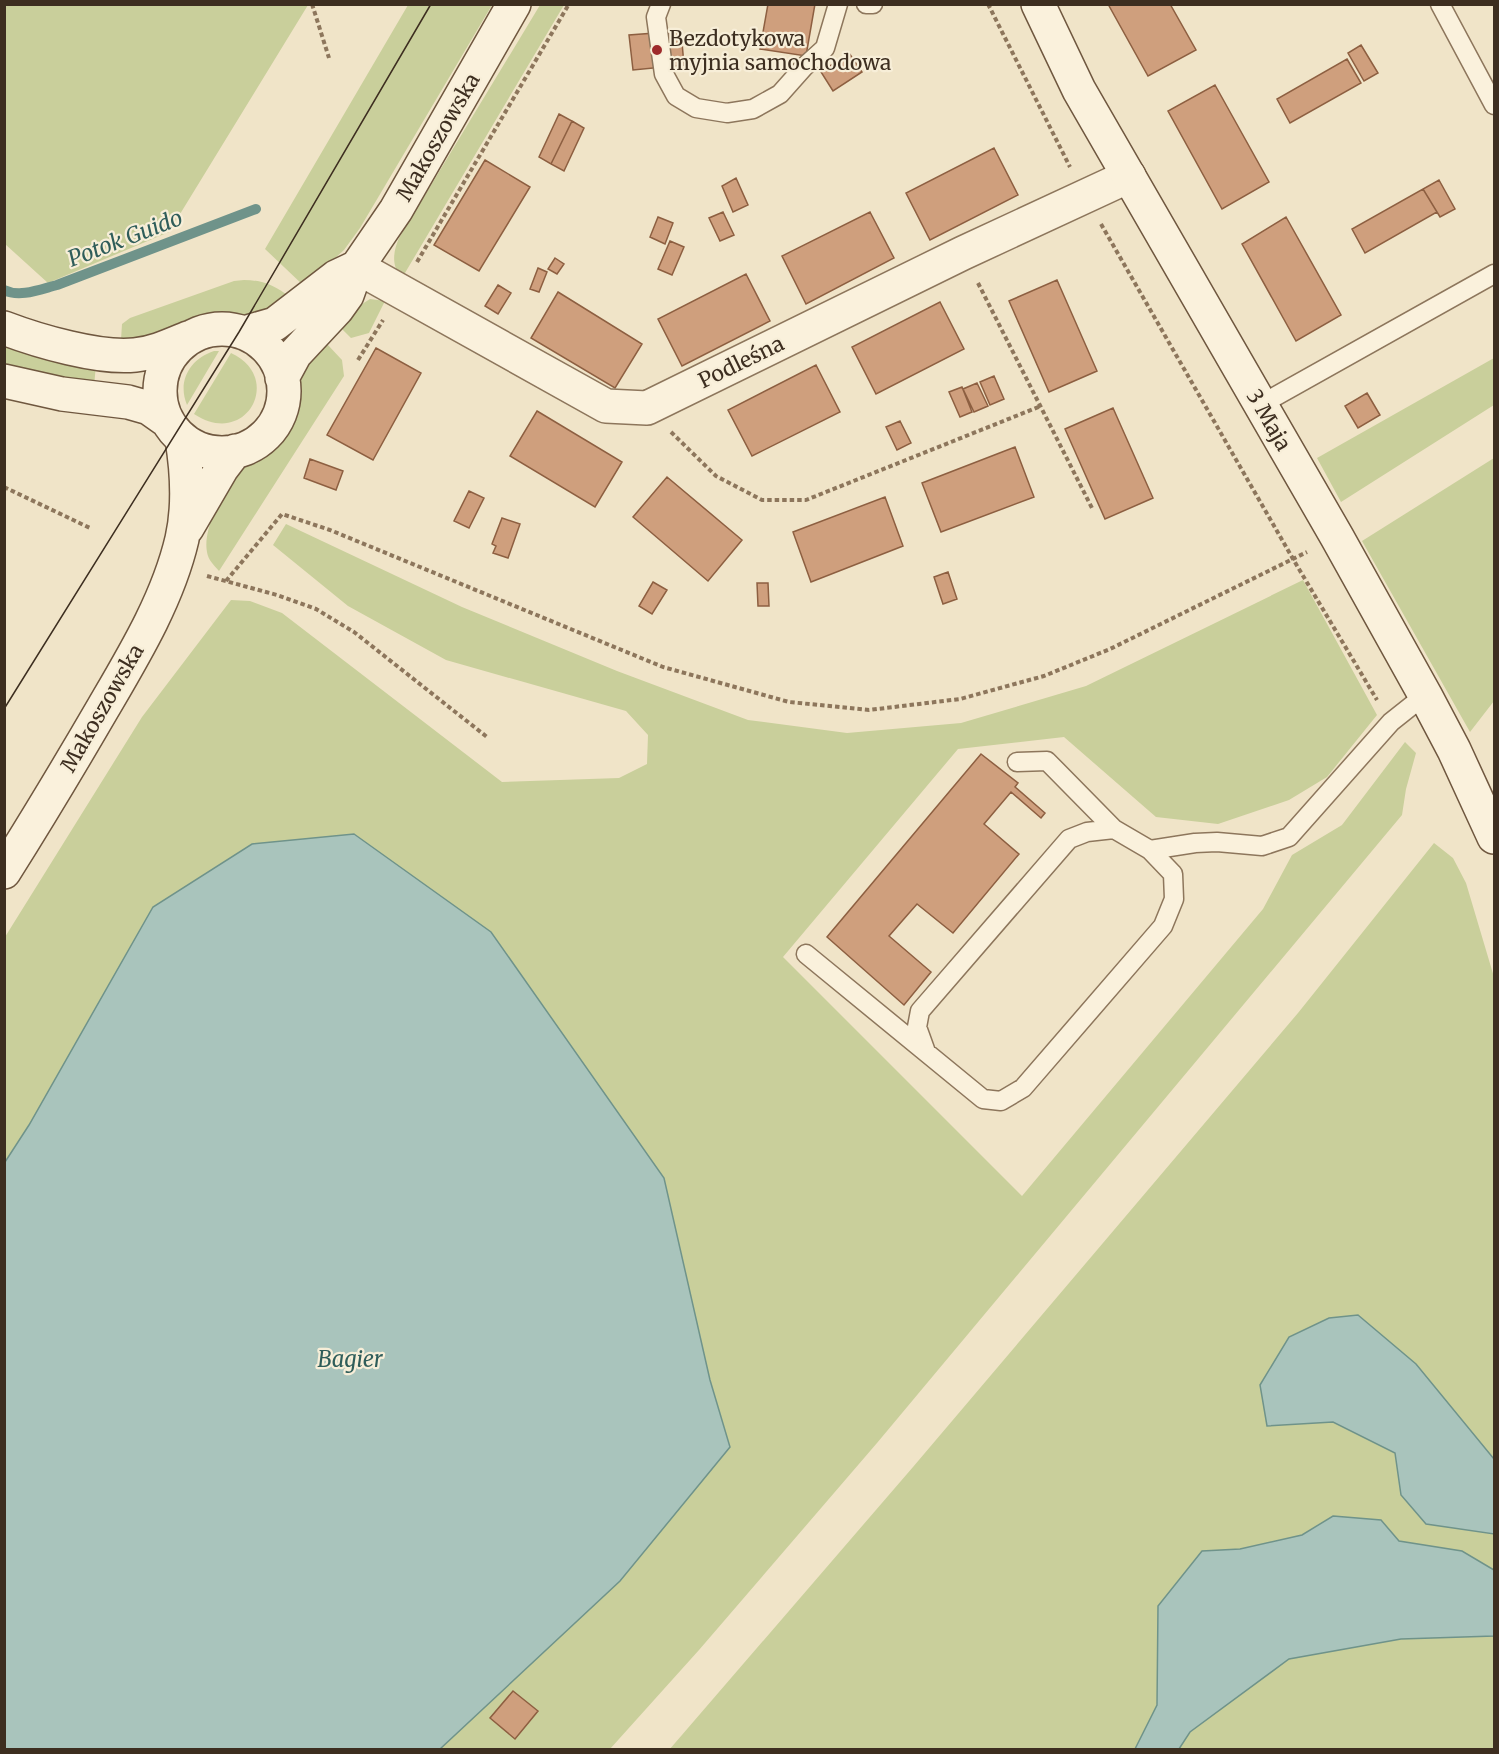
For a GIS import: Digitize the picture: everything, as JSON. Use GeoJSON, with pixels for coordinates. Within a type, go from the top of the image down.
{"type":"FeatureCollection","features":[{"type":"Feature","properties":{"kind":"main road","name":"Makoszowska"},"geometry":{"type":"LineString","coordinates":[[282,378],[295,354],[337,309],[346,295],[357,267],[396,210],[514,4]]}},
{"type":"Feature","properties":{"kind":"main road","name":"3 Maja"},"geometry":{"type":"LineString","coordinates":[[1038,4],[1079,90],[1337,537],[1425,695],[1486,795],[1494,837]]}},
{"type":"Feature","properties":{"kind":"main road","name":"Podleśna"},"geometry":{"type":"LineString","coordinates":[[357,267],[606,406],[647,408],[963,253],[1130,176]]}},
{"type":"Feature","properties":{"kind":"main road","name":"Makoszowska"},"geometry":{"type":"LineString","coordinates":[[244,333],[274,324],[336,277],[357,267]]}},
{"type":"Feature","properties":{"kind":"main road"},"geometry":{"type":"LineString","coordinates":[[4,328],[33,339],[74,349],[134,355],[160,349],[194,336]]}},
{"type":"Feature","properties":{"kind":"main road","name":"Makoszowska"},"geometry":{"type":"LineString","coordinates":[[4,872],[139,646],[174,567],[183,536],[186,478],[174,430],[160,402],[160,382],[168,360],[178,347],[194,336],[214,330],[244,333],[254,337],[279,365],[282,378],[282,406],[279,416],[268,432],[251,446],[219,453],[204,451],[174,430]]}},
{"type":"Feature","properties":{"kind":"main road"},"geometry":{"type":"LineString","coordinates":[[4,381],[62,394],[128,402],[149,408],[174,430]]}},
{"type":"Feature","properties":{"kind":"main road","name":"Makoszowska"},"geometry":{"type":"LineString","coordinates":[[183,536],[222,468],[235,451]]}},
{"type":"Feature","properties":{"kind":"lane"},"geometry":{"type":"LineString","coordinates":[[661,4],[656,17],[664,74],[676,96],[696,108],[727,113],[753,109],[780,94],[825,48],[838,4]]}},
{"type":"Feature","properties":{"kind":"lane"},"geometry":{"type":"LineString","coordinates":[[866,4],[873,4]]}},
{"type":"Feature","properties":{"kind":"lane"},"geometry":{"type":"LineString","coordinates":[[1440,4],[1494,105]]}},
{"type":"Feature","properties":{"kind":"lane"},"geometry":{"type":"LineString","coordinates":[[1260,405],[1494,274]]}},
{"type":"Feature","properties":{"kind":"lane"},"geometry":{"type":"LineString","coordinates":[[1150,850],[1217,842],[1262,846],[1289,837],[1391,722],[1425,695]]}},
{"type":"Feature","properties":{"kind":"lane"},"geometry":{"type":"LineString","coordinates":[[806,954],[983,1099],[1001,1101],[1023,1088],[1163,926],[1174,899],[1173,874],[1150,850],[1114,830],[1047,761],[1017,762]]}},
{"type":"Feature","properties":{"kind":"lane"},"geometry":{"type":"LineString","coordinates":[[926,1052],[917,1027],[920,1011],[1069,839],[1087,832],[1114,830]]}},
{"type":"Feature","properties":{"kind":"path"},"geometry":{"type":"LineString","coordinates":[[312,4],[329,58]]}},
{"type":"Feature","properties":{"kind":"path"},"geometry":{"type":"LineString","coordinates":[[358,360],[569,4]]}},
{"type":"Feature","properties":{"kind":"path"},"geometry":{"type":"LineString","coordinates":[[988,4],[1085,196],[1293,559],[1391,722]]}},
{"type":"Feature","properties":{"kind":"path"},"geometry":{"type":"LineString","coordinates":[[963,253],[1094,510]]}},
{"type":"Feature","properties":{"kind":"path"},"geometry":{"type":"LineString","coordinates":[[647,408],[716,476],[762,500],[806,500],[1041,406]]}},
{"type":"Feature","properties":{"kind":"path"},"geometry":{"type":"LineString","coordinates":[[4,487],[90,528]]}},
{"type":"Feature","properties":{"kind":"path"},"geometry":{"type":"LineString","coordinates":[[226,581],[282,514],[330,530],[663,667],[789,702],[869,710],[960,699],[1044,676],[1110,649],[1337,537]]}},
{"type":"Feature","properties":{"kind":"path"},"geometry":{"type":"LineString","coordinates":[[174,567],[278,595],[316,609],[354,632],[487,737]]}},
{"type":"Feature","properties":{"kind":"green space"},"geometry":{"type":"Polygon","coordinates":[[[4,5],[308,5],[169,232],[48,283],[5,244],[4,5]]]}},
{"type":"Feature","properties":{"kind":"green space"},"geometry":{"type":"Polygon","coordinates":[[[408,5],[492,5],[360,228],[344,250],[304,286],[265,249],[408,5]]]}},
{"type":"Feature","properties":{"kind":"green space"},"geometry":{"type":"Polygon","coordinates":[[[540,5],[564,5],[402,278],[396,269],[394,259],[399,238],[540,5]]]}},
{"type":"Feature","properties":{"kind":"green space"},"geometry":{"type":"Polygon","coordinates":[[[244,280],[268,284],[290,297],[259,315],[209,314],[196,317],[151,338],[121,340],[122,324],[130,318],[234,281],[244,280]]]}},
{"type":"Feature","properties":{"kind":"green space"},"geometry":{"type":"Polygon","coordinates":[[[370,299],[385,301],[369,333],[351,338],[342,329],[359,306],[370,299]]]}},
{"type":"Feature","properties":{"kind":"green space"},"geometry":{"type":"Polygon","coordinates":[[[327,344],[342,360],[344,376],[219,571],[209,558],[206,542],[212,518],[223,493],[236,472],[283,432],[290,418],[306,368],[327,344]]]}},
{"type":"Feature","properties":{"kind":"green space"},"geometry":{"type":"Polygon","coordinates":[[[4,345],[96,364],[94,387],[5,368],[4,345]]]}},
{"type":"Feature","properties":{"kind":"green space"},"geometry":{"type":"Polygon","coordinates":[[[219,351],[187,405],[184,388],[188,372],[198,359],[219,351]]]}},
{"type":"Feature","properties":{"kind":"green space"},"geometry":{"type":"Polygon","coordinates":[[[231,353],[247,364],[255,378],[257,392],[252,406],[243,416],[230,423],[213,422],[194,414],[231,353]]]}},
{"type":"Feature","properties":{"kind":"green space"},"geometry":{"type":"Polygon","coordinates":[[[1494,358],[1494,405],[1341,502],[1317,458],[1494,358]]]}},
{"type":"Feature","properties":{"kind":"green space"},"geometry":{"type":"Polygon","coordinates":[[[1494,458],[1494,701],[1470,732],[1362,541],[1494,458]]]}},
{"type":"Feature","properties":{"kind":"green space"},"geometry":{"type":"Polygon","coordinates":[[[286,524],[462,607],[617,671],[748,720],[847,733],[961,723],[1086,686],[1303,580],[1377,715],[1327,777],[1289,800],[1218,824],[1156,817],[1064,737],[958,749],[783,957],[1022,1196],[1263,909],[1292,855],[1342,825],[1405,742],[1416,753],[1406,789],[1402,815],[877,1443],[699,1650],[610,1749],[440,1749],[620,1581],[730,1447],[710,1380],[29,1125],[5,1162],[5,937],[142,717],[231,600],[250,601],[282,613],[502,782],[619,778],[647,764],[648,735],[626,711],[446,660],[348,606],[273,545],[286,524]]]}},
{"type":"Feature","properties":{"kind":"green space"},"geometry":{"type":"Polygon","coordinates":[[[1434,843],[1453,858],[1466,883],[1494,977],[1494,1749],[669,1750],[913,1467],[1298,1013],[1434,843]]]}},
{"type":"Feature","properties":{"kind":"water","name":"Bagier"},"geometry":{"type":"Polygon","coordinates":[[[354,834],[491,932],[664,1178],[710,1380],[730,1447],[620,1581],[440,1749],[5,1749],[5,1162],[29,1125],[153,907],[252,844],[354,834]]]}},
{"type":"Feature","properties":{"kind":"water"},"geometry":{"type":"Polygon","coordinates":[[[1358,1315],[1416,1364],[1494,1459],[1494,1534],[1426,1524],[1401,1495],[1395,1453],[1333,1422],[1267,1426],[1260,1385],[1289,1337],[1329,1318],[1358,1315]]]}},
{"type":"Feature","properties":{"kind":"water"},"geometry":{"type":"Polygon","coordinates":[[[1333,1516],[1381,1520],[1399,1541],[1462,1551],[1494,1570],[1494,1636],[1401,1639],[1289,1659],[1190,1732],[1179,1749],[1135,1749],[1157,1705],[1158,1606],[1202,1551],[1240,1549],[1302,1535],[1333,1516]]]}},
{"type":"Feature","properties":{"kind":"building"},"geometry":{"type":"Polygon","coordinates":[[[768,4],[815,4],[806,56],[760,49],[768,4]]]}},
{"type":"Feature","properties":{"kind":"building"},"geometry":{"type":"Polygon","coordinates":[[[1108,4],[1170,4],[1196,50],[1148,76],[1108,4]]]}},
{"type":"Feature","properties":{"kind":"building","name":"Bezdotykowa myjnia samochodowa"},"geometry":{"type":"Polygon","coordinates":[[[681,31],[684,65],[633,70],[629,35],[681,31]]]}},
{"type":"Feature","properties":{"kind":"building"},"geometry":{"type":"Polygon","coordinates":[[[1361,45],[1378,73],[1364,81],[1348,53],[1361,45]]]}},
{"type":"Feature","properties":{"kind":"building"},"geometry":{"type":"Polygon","coordinates":[[[849,53],[862,72],[833,91],[821,72],[849,53]]]}},
{"type":"Feature","properties":{"kind":"building"},"geometry":{"type":"Polygon","coordinates":[[[1347,59],[1361,83],[1290,123],[1277,99],[1347,59]]]}},
{"type":"Feature","properties":{"kind":"building"},"geometry":{"type":"Polygon","coordinates":[[[1215,85],[1269,182],[1222,209],[1168,111],[1215,85]]]}},
{"type":"Feature","properties":{"kind":"building"},"geometry":{"type":"Polygon","coordinates":[[[559,114],[572,121],[551,164],[539,157],[559,114]]]}},
{"type":"Feature","properties":{"kind":"building"},"geometry":{"type":"Polygon","coordinates":[[[572,121],[584,128],[564,171],[551,164],[572,121]]]}},
{"type":"Feature","properties":{"kind":"building"},"geometry":{"type":"Polygon","coordinates":[[[994,148],[1018,195],[930,240],[906,193],[994,148]]]}},
{"type":"Feature","properties":{"kind":"building"},"geometry":{"type":"Polygon","coordinates":[[[485,160],[530,187],[479,271],[434,245],[485,160]]]}},
{"type":"Feature","properties":{"kind":"building"},"geometry":{"type":"Polygon","coordinates":[[[736,178],[748,205],[733,212],[722,186],[736,178]]]}},
{"type":"Feature","properties":{"kind":"building"},"geometry":{"type":"Polygon","coordinates":[[[1439,180],[1455,209],[1440,217],[1423,189],[1439,180]]]}},
{"type":"Feature","properties":{"kind":"building"},"geometry":{"type":"Polygon","coordinates":[[[1423,189],[1437,212],[1365,253],[1352,229],[1423,189]]]}},
{"type":"Feature","properties":{"kind":"building"},"geometry":{"type":"Polygon","coordinates":[[[723,212],[734,235],[720,241],[709,218],[723,212]]]}},
{"type":"Feature","properties":{"kind":"building"},"geometry":{"type":"Polygon","coordinates":[[[870,212],[894,258],[806,304],[782,256],[870,212]]]}},
{"type":"Feature","properties":{"kind":"building"},"geometry":{"type":"Polygon","coordinates":[[[658,217],[673,223],[665,244],[650,237],[658,217]]]}},
{"type":"Feature","properties":{"kind":"building"},"geometry":{"type":"Polygon","coordinates":[[[1286,217],[1341,315],[1296,341],[1242,244],[1286,217]]]}},
{"type":"Feature","properties":{"kind":"building"},"geometry":{"type":"Polygon","coordinates":[[[670,241],[684,247],[672,275],[658,269],[670,241]]]}},
{"type":"Feature","properties":{"kind":"building"},"geometry":{"type":"Polygon","coordinates":[[[555,258],[564,264],[557,274],[548,269],[555,258]]]}},
{"type":"Feature","properties":{"kind":"building"},"geometry":{"type":"Polygon","coordinates":[[[538,268],[547,272],[539,292],[530,289],[538,268]]]}},
{"type":"Feature","properties":{"kind":"building"},"geometry":{"type":"Polygon","coordinates":[[[746,274],[770,321],[682,366],[658,319],[746,274]]]}},
{"type":"Feature","properties":{"kind":"building"},"geometry":{"type":"Polygon","coordinates":[[[1057,280],[1097,371],[1049,392],[1009,301],[1057,280]]]}},
{"type":"Feature","properties":{"kind":"building"},"geometry":{"type":"Polygon","coordinates":[[[498,285],[511,293],[498,314],[485,306],[498,285]]]}},
{"type":"Feature","properties":{"kind":"building"},"geometry":{"type":"Polygon","coordinates":[[[558,292],[642,344],[615,388],[531,338],[558,292]]]}},
{"type":"Feature","properties":{"kind":"building"},"geometry":{"type":"Polygon","coordinates":[[[940,302],[964,349],[876,394],[852,347],[940,302]]]}},
{"type":"Feature","properties":{"kind":"building"},"geometry":{"type":"Polygon","coordinates":[[[376,348],[421,373],[373,460],[327,435],[376,348]]]}},
{"type":"Feature","properties":{"kind":"building"},"geometry":{"type":"Polygon","coordinates":[[[816,365],[840,412],[752,456],[728,410],[816,365]]]}},
{"type":"Feature","properties":{"kind":"building"},"geometry":{"type":"Polygon","coordinates":[[[994,376],[1004,399],[990,405],[980,382],[994,376]]]}},
{"type":"Feature","properties":{"kind":"building"},"geometry":{"type":"Polygon","coordinates":[[[977,383],[988,406],[974,412],[963,389],[977,383]]]}},
{"type":"Feature","properties":{"kind":"building"},"geometry":{"type":"Polygon","coordinates":[[[962,387],[972,412],[960,417],[949,392],[962,387]]]}},
{"type":"Feature","properties":{"kind":"building"},"geometry":{"type":"Polygon","coordinates":[[[1367,393],[1380,415],[1358,428],[1345,406],[1367,393]]]}},
{"type":"Feature","properties":{"kind":"building"},"geometry":{"type":"Polygon","coordinates":[[[1113,408],[1153,498],[1105,519],[1065,429],[1113,408]]]}},
{"type":"Feature","properties":{"kind":"building"},"geometry":{"type":"Polygon","coordinates":[[[537,411],[622,462],[595,507],[510,456],[537,411]]]}},
{"type":"Feature","properties":{"kind":"building"},"geometry":{"type":"Polygon","coordinates":[[[900,421],[911,443],[897,450],[886,427],[900,421]]]}},
{"type":"Feature","properties":{"kind":"building"},"geometry":{"type":"Polygon","coordinates":[[[1015,447],[1034,497],[941,532],[922,483],[1015,447]]]}},
{"type":"Feature","properties":{"kind":"building"},"geometry":{"type":"Polygon","coordinates":[[[310,459],[343,471],[336,490],[304,478],[310,459]]]}},
{"type":"Feature","properties":{"kind":"building"},"geometry":{"type":"Polygon","coordinates":[[[667,477],[742,540],[708,581],[633,517],[667,477]]]}},
{"type":"Feature","properties":{"kind":"building"},"geometry":{"type":"Polygon","coordinates":[[[469,491],[484,498],[469,528],[454,521],[469,491]]]}},
{"type":"Feature","properties":{"kind":"building"},"geometry":{"type":"Polygon","coordinates":[[[885,497],[903,546],[811,582],[793,532],[885,497]]]}},
{"type":"Feature","properties":{"kind":"building"},"geometry":{"type":"Polygon","coordinates":[[[502,518],[520,524],[508,558],[493,553],[496,546],[492,544],[502,518]]]}},
{"type":"Feature","properties":{"kind":"building"},"geometry":{"type":"Polygon","coordinates":[[[948,572],[957,599],[943,604],[934,577],[948,572]]]}},
{"type":"Feature","properties":{"kind":"building"},"geometry":{"type":"Polygon","coordinates":[[[653,582],[667,590],[652,614],[639,606],[653,582]]]}},
{"type":"Feature","properties":{"kind":"building"},"geometry":{"type":"Polygon","coordinates":[[[757,583],[768,583],[769,606],[758,606],[757,583]]]}},
{"type":"Feature","properties":{"kind":"building"},"geometry":{"type":"Polygon","coordinates":[[[981,754],[1018,783],[1015,787],[1045,813],[1041,818],[1011,792],[984,824],[1019,854],[953,933],[917,904],[889,936],[931,972],[904,1005],[827,937],[981,754]]]}},
{"type":"Feature","properties":{"kind":"building"},"geometry":{"type":"Polygon","coordinates":[[[513,1691],[538,1711],[515,1739],[490,1718],[513,1691]]]}},
{"type":"Feature","properties":{"kind":"waterway","name":"Potok Guido"},"geometry":{"type":"LineString","coordinates":[[4,290],[24,293],[57,285],[256,209]]}},
{"type":"Feature","properties":{"kind":"tram line"},"geometry":{"type":"LineString","coordinates":[[4,709],[239,332],[431,4]]}},
{"type":"Feature","properties":{"kind":"place","name":"Bezdotykowa myjnia samochodowa"},"geometry":{"type":"Point","coordinates":[657,50]}}]}
